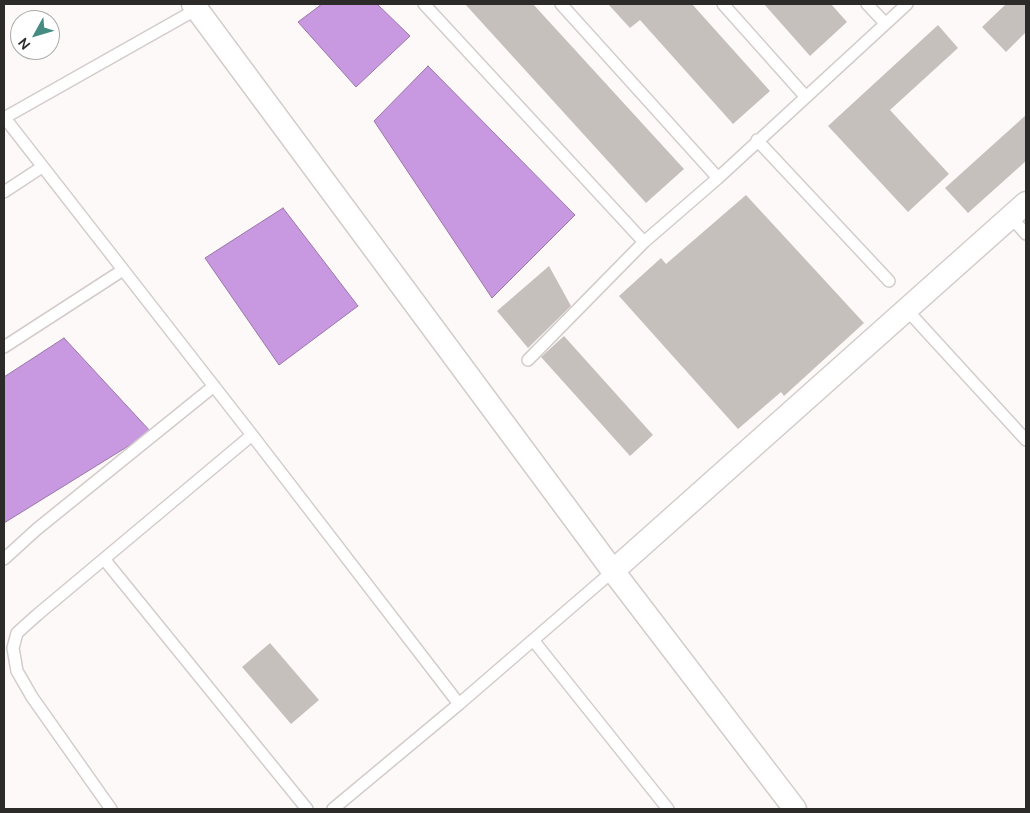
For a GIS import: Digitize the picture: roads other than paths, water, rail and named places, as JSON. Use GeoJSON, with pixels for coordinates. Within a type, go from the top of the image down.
{"type":"FeatureCollection","features":[{"type":"Feature","properties":{"kind":"street"},"geometry":{"type":"LineString","coordinates":[[195,7],[613,571],[795,809]]}},
{"type":"Feature","properties":{"kind":"street"},"geometry":{"type":"LineString","coordinates":[[613,571],[1019,210]]}},
{"type":"Feature","properties":{"kind":"lane"},"geometry":{"type":"LineString","coordinates":[[424,4],[644,242]]}},
{"type":"Feature","properties":{"kind":"lane"},"geometry":{"type":"LineString","coordinates":[[561,4],[718,178]]}},
{"type":"Feature","properties":{"kind":"lane"},"geometry":{"type":"LineString","coordinates":[[724,4],[805,96]]}},
{"type":"Feature","properties":{"kind":"lane"},"geometry":{"type":"LineString","coordinates":[[867,4],[885,24]]}},
{"type":"Feature","properties":{"kind":"lane"},"geometry":{"type":"LineString","coordinates":[[528,360],[644,242],[718,178],[907,4]]}},
{"type":"Feature","properties":{"kind":"lane"},"geometry":{"type":"LineString","coordinates":[[195,7],[4,118],[214,386],[459,704]]}},
{"type":"Feature","properties":{"kind":"lane"},"geometry":{"type":"LineString","coordinates":[[758,140],[889,281]]}},
{"type":"Feature","properties":{"kind":"lane"},"geometry":{"type":"LineString","coordinates":[[4,192],[42,167]]}},
{"type":"Feature","properties":{"kind":"lane"},"geometry":{"type":"LineString","coordinates":[[1019,210],[1026,234]]}},
{"type":"Feature","properties":{"kind":"lane"},"geometry":{"type":"LineString","coordinates":[[4,347],[123,270]]}},
{"type":"Feature","properties":{"kind":"lane"},"geometry":{"type":"LineString","coordinates":[[906,310],[1026,440]]}},
{"type":"Feature","properties":{"kind":"lane"},"geometry":{"type":"LineString","coordinates":[[4,560],[37,529],[214,386]]}},
{"type":"Feature","properties":{"kind":"lane"},"geometry":{"type":"LineString","coordinates":[[111,809],[32,697],[17,671],[13,648],[17,633],[252,435]]}},
{"type":"Feature","properties":{"kind":"lane"},"geometry":{"type":"LineString","coordinates":[[104,560],[307,809]]}},
{"type":"Feature","properties":{"kind":"lane"},"geometry":{"type":"LineString","coordinates":[[333,809],[459,704],[613,571]]}},
{"type":"Feature","properties":{"kind":"lane"},"geometry":{"type":"LineString","coordinates":[[534,640],[668,809]]}}]}
